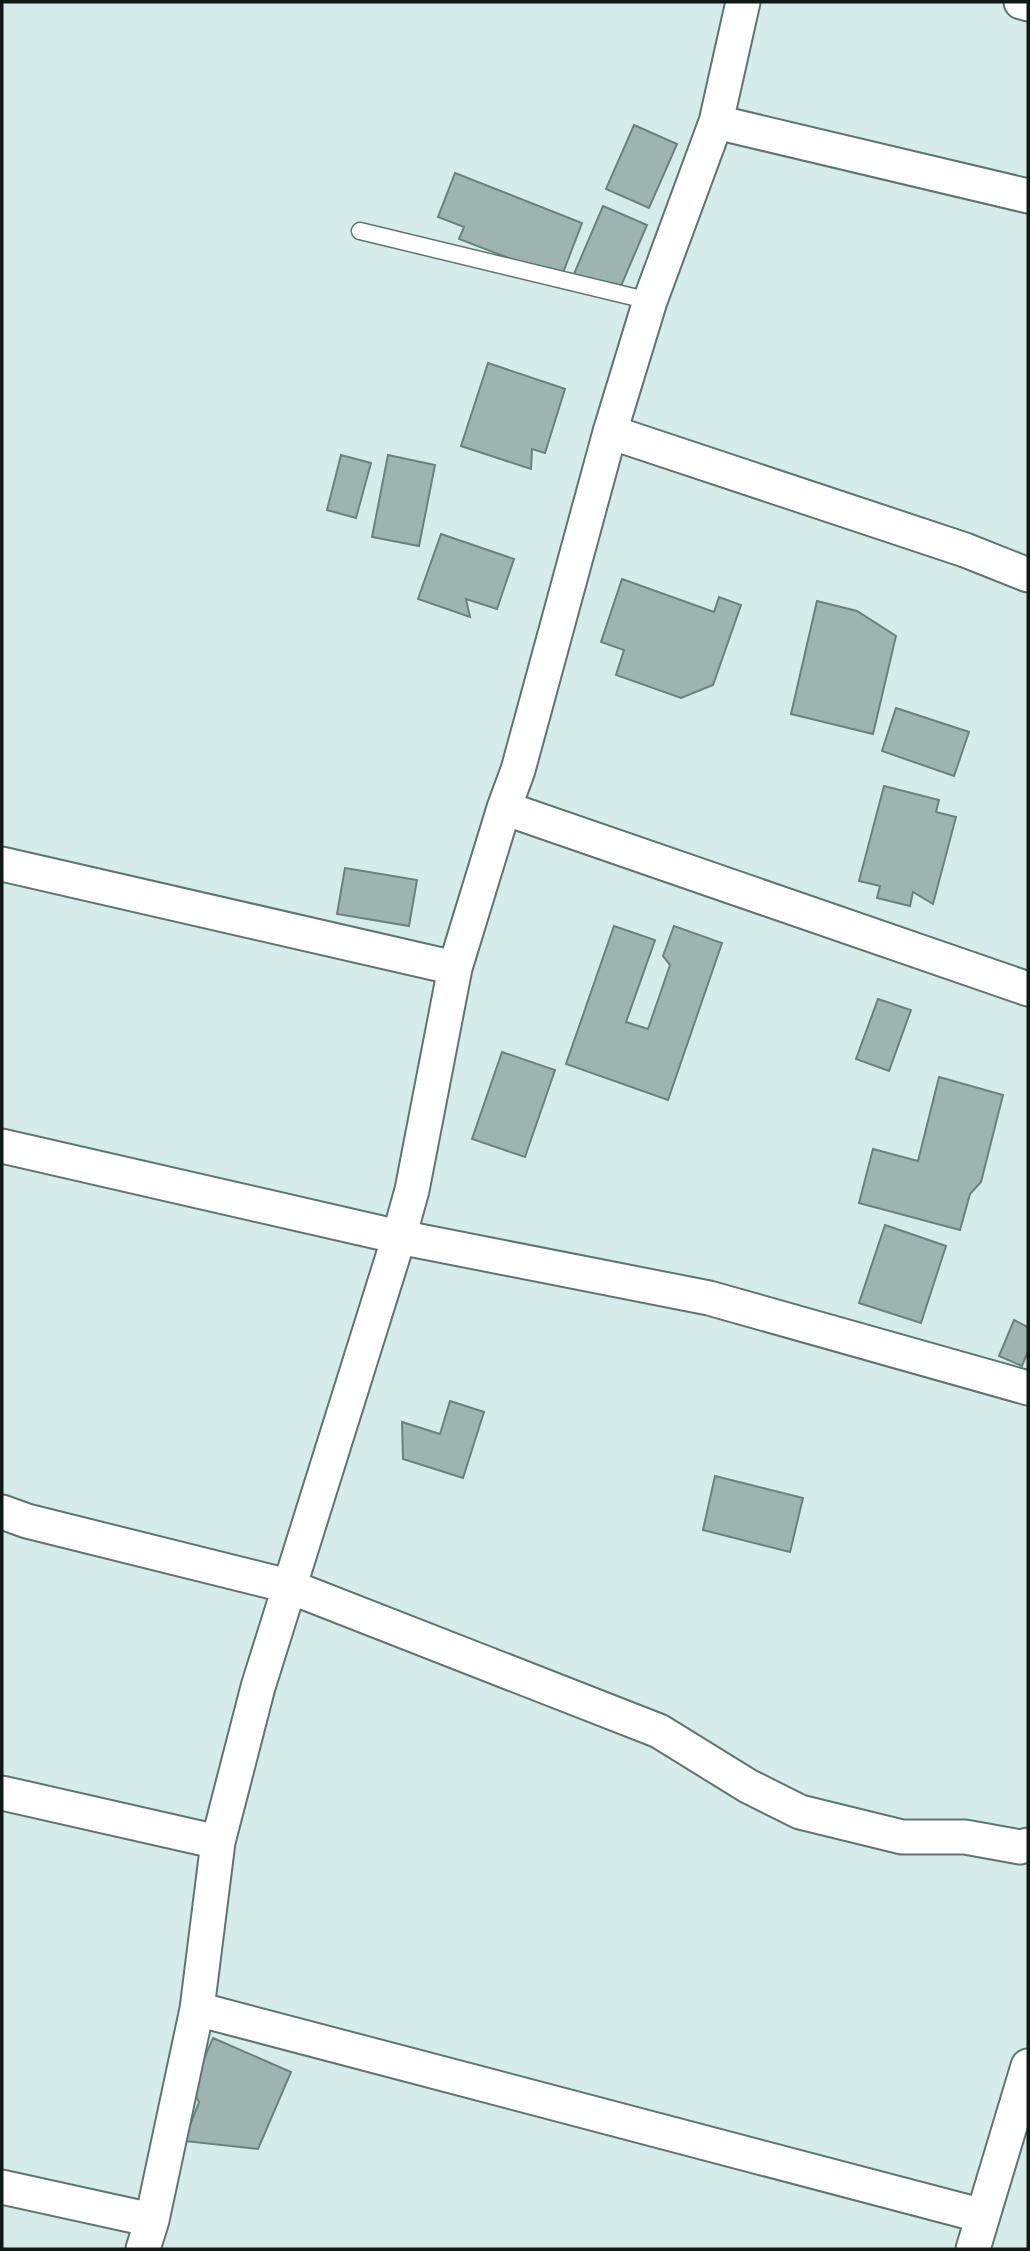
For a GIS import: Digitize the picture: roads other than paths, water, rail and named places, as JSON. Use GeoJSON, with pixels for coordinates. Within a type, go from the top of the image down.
{"type":"FeatureCollection","features":[{"type":"Feature","properties":{"kind":"street"},"geometry":{"type":"LineString","coordinates":[[2,2187],[148,2234],[197,2009],[218,1842],[258,1687],[400,1237],[412,1190],[455,968],[504,808],[519,770],[610,432],[650,302],[716,122],[743,2]]}},
{"type":"Feature","properties":{"kind":"street"},"geometry":{"type":"LineString","coordinates":[[1021,2],[1028,4]]}},
{"type":"Feature","properties":{"kind":"street"},"geometry":{"type":"LineString","coordinates":[[716,122],[1028,196]]}},
{"type":"Feature","properties":{"kind":"street"},"geometry":{"type":"LineString","coordinates":[[610,432],[965,550],[1028,575]]}},
{"type":"Feature","properties":{"kind":"street"},"geometry":{"type":"LineString","coordinates":[[504,808],[1028,989]]}},
{"type":"Feature","properties":{"kind":"street"},"geometry":{"type":"LineString","coordinates":[[2,864],[455,968]]}},
{"type":"Feature","properties":{"kind":"street"},"geometry":{"type":"LineString","coordinates":[[2,1146],[400,1237],[709,1298],[1028,1388]]}},
{"type":"Feature","properties":{"kind":"street"},"geometry":{"type":"LineString","coordinates":[[2,1512],[27,1521],[288,1586],[659,1731],[748,1786],[800,1812],[902,1837],[965,1837],[1020,1847],[1028,1845]]}},
{"type":"Feature","properties":{"kind":"street"},"geometry":{"type":"LineString","coordinates":[[2,1793],[218,1842]]}},
{"type":"Feature","properties":{"kind":"street"},"geometry":{"type":"LineString","coordinates":[[197,2009],[983,2216]]}},
{"type":"Feature","properties":{"kind":"street"},"geometry":{"type":"LineString","coordinates":[[973,2249],[1028,2066]]}},
{"type":"Feature","properties":{"kind":"lane"},"geometry":{"type":"LineString","coordinates":[[360,231],[650,302]]}}]}
